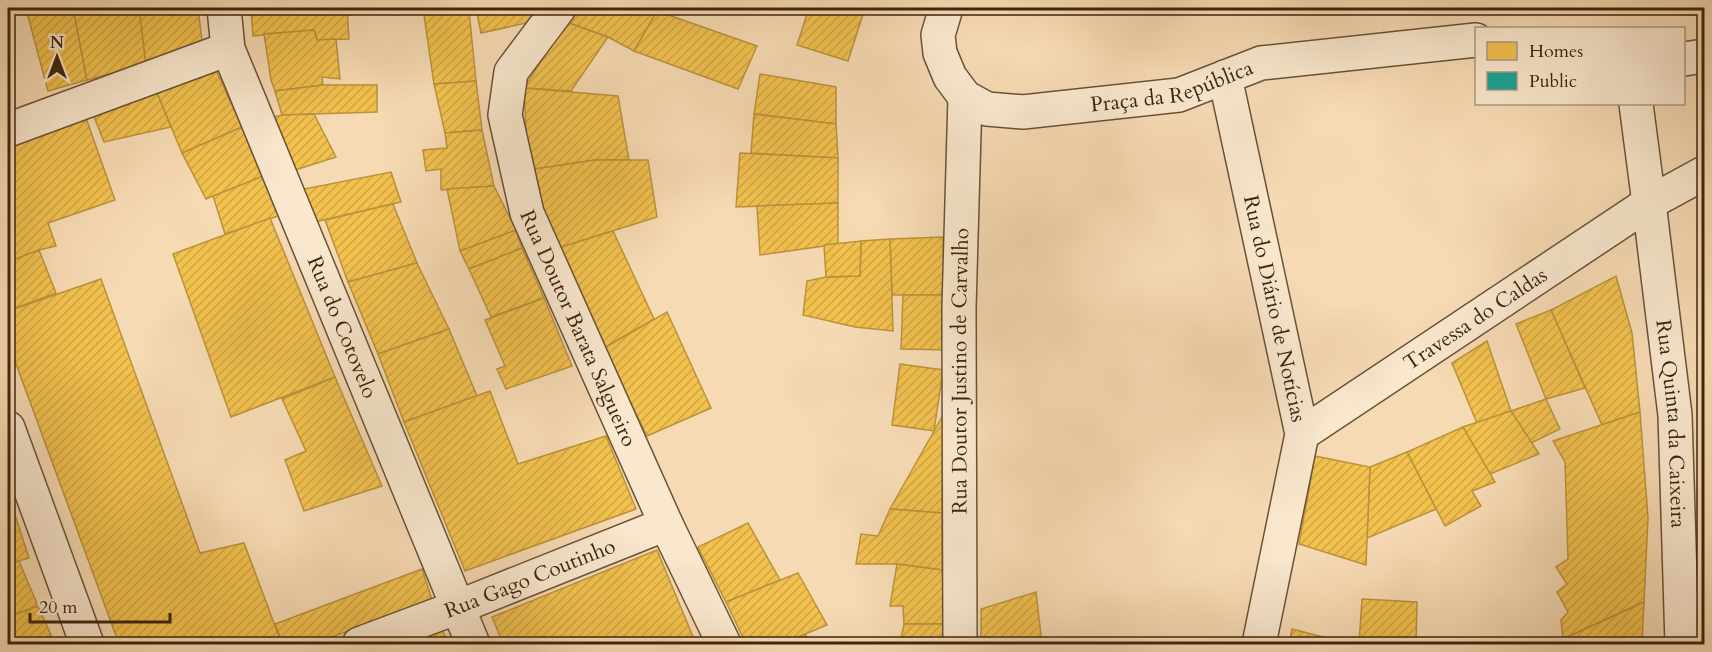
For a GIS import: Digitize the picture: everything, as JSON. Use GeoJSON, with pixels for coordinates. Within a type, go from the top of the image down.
{"type":"FeatureCollection","features":[{"type":"Feature","properties":{"kind":"street","name":"Rua do Cotovelo"},"geometry":{"type":"LineString","coordinates":[[224,8],[228,50],[473,645]]}},
{"type":"Feature","properties":{"kind":"street","name":"Rua Doutor Barata Salgueiro"},"geometry":{"type":"LineString","coordinates":[[560,8],[511,72],[505,115],[527,213],[666,524],[724,645]]}},
{"type":"Feature","properties":{"kind":"street"},"geometry":{"type":"LineString","coordinates":[[936,17],[940,53],[950,77],[965,97]]}},
{"type":"Feature","properties":{"kind":"street","name":"Praça da República"},"geometry":{"type":"LineString","coordinates":[[965,97],[987,109],[1023,112],[1179,95],[1261,63],[1475,40]]}},
{"type":"Feature","properties":{"kind":"street"},"geometry":{"type":"LineString","coordinates":[[8,130],[228,50]]}},
{"type":"Feature","properties":{"kind":"street"},"geometry":{"type":"LineString","coordinates":[[1685,58],[1704,56]]}},
{"type":"Feature","properties":{"kind":"street","name":"Rua do Diário de Notícias"},"geometry":{"type":"LineString","coordinates":[[1225,77],[1302,434],[1259,645]]}},
{"type":"Feature","properties":{"kind":"street","name":"Rua Doutor Justino de Carvalho"},"geometry":{"type":"LineString","coordinates":[[960,645],[959,308],[965,97]]}},
{"type":"Feature","properties":{"kind":"street","name":"Rua Quinta da Caixeira"},"geometry":{"type":"LineString","coordinates":[[1636,105],[1676,415],[1682,645]]}},
{"type":"Feature","properties":{"kind":"street","name":"Travessa do Caldas"},"geometry":{"type":"LineString","coordinates":[[1302,434],[1649,203],[1704,173]]}},
{"type":"Feature","properties":{"kind":"street"},"geometry":{"type":"LineString","coordinates":[[8,428],[87,645]]}},
{"type":"Feature","properties":{"kind":"street","name":"Rua Gago Coutinho"},"geometry":{"type":"LineString","coordinates":[[359,645],[666,524]]}},
{"type":"Feature","properties":{"kind":"building: Homes"},"geometry":{"type":"Polygon","coordinates":[[[73,8],[87,80],[48,91],[26,9],[73,8]]]}},
{"type":"Feature","properties":{"kind":"building: Homes"},"geometry":{"type":"Polygon","coordinates":[[[73,8],[139,8],[146,64],[87,80],[73,8]]]}},
{"type":"Feature","properties":{"kind":"building: Homes"},"geometry":{"type":"Polygon","coordinates":[[[139,8],[198,8],[202,41],[146,64],[139,8]]]}},
{"type":"Feature","properties":{"kind":"building: Homes"},"geometry":{"type":"Polygon","coordinates":[[[251,8],[347,8],[349,39],[317,40],[314,30],[253,36],[251,8]]]}},
{"type":"Feature","properties":{"kind":"building: Homes"},"geometry":{"type":"Polygon","coordinates":[[[394,8],[433,8],[395,15],[394,8]]]}},
{"type":"Feature","properties":{"kind":"building: Homes"},"geometry":{"type":"Polygon","coordinates":[[[476,8],[537,8],[540,20],[481,33],[476,8]]]}},
{"type":"Feature","properties":{"kind":"building: Homes"},"geometry":{"type":"Polygon","coordinates":[[[580,8],[645,8],[657,11],[634,51],[608,37],[566,22],[580,8]]]}},
{"type":"Feature","properties":{"kind":"building: Homes"},"geometry":{"type":"Polygon","coordinates":[[[809,8],[865,8],[848,61],[797,45],[809,8]]]}},
{"type":"Feature","properties":{"kind":"building: Homes"},"geometry":{"type":"Polygon","coordinates":[[[469,11],[476,81],[434,84],[424,15],[469,11]]]}},
{"type":"Feature","properties":{"kind":"building: Homes"},"geometry":{"type":"Polygon","coordinates":[[[657,11],[757,46],[738,89],[634,51],[657,11]]]}},
{"type":"Feature","properties":{"kind":"building: Homes"},"geometry":{"type":"Polygon","coordinates":[[[566,22],[608,37],[571,91],[524,88],[566,22]]]}},
{"type":"Feature","properties":{"kind":"building: Homes"},"geometry":{"type":"Polygon","coordinates":[[[314,30],[317,40],[336,39],[340,79],[322,77],[323,85],[275,91],[271,80],[264,34],[314,30]]]}},
{"type":"Feature","properties":{"kind":"building: Homes"},"geometry":{"type":"Polygon","coordinates":[[[216,70],[242,127],[182,153],[157,93],[216,70]]]}},
{"type":"Feature","properties":{"kind":"building: Homes"},"geometry":{"type":"Polygon","coordinates":[[[760,74],[836,87],[836,124],[754,114],[760,74]]]}},
{"type":"Feature","properties":{"kind":"building: Homes"},"geometry":{"type":"Polygon","coordinates":[[[476,81],[482,130],[445,133],[434,84],[476,81]]]}},
{"type":"Feature","properties":{"kind":"building: Homes"},"geometry":{"type":"Polygon","coordinates":[[[323,85],[377,85],[377,112],[282,115],[275,91],[323,85]]]}},
{"type":"Feature","properties":{"kind":"building: Homes"},"geometry":{"type":"Polygon","coordinates":[[[524,88],[618,96],[629,160],[595,160],[528,170],[524,88]]]}},
{"type":"Feature","properties":{"kind":"building: Homes"},"geometry":{"type":"Polygon","coordinates":[[[157,93],[171,127],[104,142],[93,114],[157,93]]]}},
{"type":"Feature","properties":{"kind":"building: Homes"},"geometry":{"type":"Polygon","coordinates":[[[314,114],[336,157],[292,171],[270,118],[282,115],[314,114]]]}},
{"type":"Feature","properties":{"kind":"building: Homes"},"geometry":{"type":"Polygon","coordinates":[[[754,114],[836,124],[838,158],[751,153],[754,114]]]}},
{"type":"Feature","properties":{"kind":"building: Homes"},"geometry":{"type":"Polygon","coordinates":[[[86,118],[115,200],[48,223],[56,246],[8,262],[8,146],[86,118]]]}},
{"type":"Feature","properties":{"kind":"building: Homes"},"geometry":{"type":"Polygon","coordinates":[[[242,127],[266,175],[206,199],[182,153],[242,127]]]}},
{"type":"Feature","properties":{"kind":"building: Homes"},"geometry":{"type":"Polygon","coordinates":[[[482,130],[494,186],[441,190],[441,169],[426,171],[423,150],[447,148],[445,133],[482,130]]]}},
{"type":"Feature","properties":{"kind":"building: Homes"},"geometry":{"type":"Polygon","coordinates":[[[740,153],[838,158],[838,203],[736,207],[740,153]]]}},
{"type":"Feature","properties":{"kind":"building: Homes"},"geometry":{"type":"Polygon","coordinates":[[[595,160],[648,160],[657,217],[555,249],[528,170],[595,160]]]}},
{"type":"Feature","properties":{"kind":"building: Homes"},"geometry":{"type":"Polygon","coordinates":[[[391,172],[401,202],[310,223],[299,190],[391,172]]]}},
{"type":"Feature","properties":{"kind":"building: Homes"},"geometry":{"type":"Polygon","coordinates":[[[266,175],[284,214],[225,234],[213,196],[266,175]]]}},
{"type":"Feature","properties":{"kind":"building: Homes"},"geometry":{"type":"Polygon","coordinates":[[[494,186],[516,230],[460,251],[447,189],[494,186]]]}},
{"type":"Feature","properties":{"kind":"building: Homes"},"geometry":{"type":"Polygon","coordinates":[[[1704,187],[1704,251],[1701,251],[1698,189],[1704,187]]]}},
{"type":"Feature","properties":{"kind":"building: Homes"},"geometry":{"type":"Polygon","coordinates":[[[838,203],[838,244],[760,255],[757,206],[838,203]]]}},
{"type":"Feature","properties":{"kind":"building: Homes"},"geometry":{"type":"Polygon","coordinates":[[[393,204],[417,263],[348,282],[325,220],[393,204]]]}},
{"type":"Feature","properties":{"kind":"building: Homes"},"geometry":{"type":"Polygon","coordinates":[[[270,218],[335,377],[231,417],[173,254],[270,218]]]}},
{"type":"Feature","properties":{"kind":"building: Homes"},"geometry":{"type":"Polygon","coordinates":[[[516,230],[522,248],[469,269],[460,251],[516,230]]]}},
{"type":"Feature","properties":{"kind":"building: Homes"},"geometry":{"type":"Polygon","coordinates":[[[613,231],[654,319],[604,348],[555,249],[613,231]]]}},
{"type":"Feature","properties":{"kind":"building: Homes"},"geometry":{"type":"Polygon","coordinates":[[[943,237],[945,295],[892,295],[890,239],[943,237]]]}},
{"type":"Feature","properties":{"kind":"building: Homes"},"geometry":{"type":"Polygon","coordinates":[[[890,239],[893,331],[855,327],[803,315],[807,281],[826,277],[860,276],[861,241],[890,239]]]}},
{"type":"Feature","properties":{"kind":"building: Homes"},"geometry":{"type":"Polygon","coordinates":[[[861,241],[860,276],[826,277],[824,245],[861,241]]]}},
{"type":"Feature","properties":{"kind":"building: Homes"},"geometry":{"type":"Polygon","coordinates":[[[522,248],[544,298],[491,317],[469,269],[522,248]]]}},
{"type":"Feature","properties":{"kind":"building: Homes"},"geometry":{"type":"Polygon","coordinates":[[[39,250],[56,293],[8,311],[8,262],[39,250]]]}},
{"type":"Feature","properties":{"kind":"building: Homes"},"geometry":{"type":"Polygon","coordinates":[[[417,263],[449,329],[378,354],[348,282],[417,263]]]}},
{"type":"Feature","properties":{"kind":"building: Homes"},"geometry":{"type":"Polygon","coordinates":[[[1616,276],[1632,333],[1640,412],[1602,425],[1551,310],[1616,276]]]}},
{"type":"Feature","properties":{"kind":"building: Homes"},"geometry":{"type":"Polygon","coordinates":[[[101,279],[200,553],[244,543],[280,639],[263,644],[119,644],[8,342],[8,311],[101,279]]]}},
{"type":"Feature","properties":{"kind":"building: Homes"},"geometry":{"type":"Polygon","coordinates":[[[903,295],[945,295],[948,350],[901,349],[903,295]]]}},
{"type":"Feature","properties":{"kind":"building: Homes"},"geometry":{"type":"Polygon","coordinates":[[[544,298],[572,366],[506,389],[497,369],[505,366],[485,320],[544,298]]]}},
{"type":"Feature","properties":{"kind":"building: Homes"},"geometry":{"type":"Polygon","coordinates":[[[1551,310],[1585,388],[1546,399],[1516,324],[1551,310]]]}},
{"type":"Feature","properties":{"kind":"building: Homes"},"geometry":{"type":"Polygon","coordinates":[[[667,312],[711,408],[647,436],[604,348],[667,312]]]}},
{"type":"Feature","properties":{"kind":"building: Homes"},"geometry":{"type":"Polygon","coordinates":[[[449,329],[477,396],[404,422],[378,354],[449,329]]]}},
{"type":"Feature","properties":{"kind":"building: Homes"},"geometry":{"type":"Polygon","coordinates":[[[1487,341],[1511,411],[1477,423],[1452,363],[1487,341]]]}},
{"type":"Feature","properties":{"kind":"building: Homes"},"geometry":{"type":"Polygon","coordinates":[[[900,364],[943,370],[934,431],[892,425],[900,364]]]}},
{"type":"Feature","properties":{"kind":"building: Homes"},"geometry":{"type":"Polygon","coordinates":[[[335,377],[382,486],[304,511],[285,460],[306,451],[282,399],[335,377]]]}},
{"type":"Feature","properties":{"kind":"building: Homes"},"geometry":{"type":"Polygon","coordinates":[[[490,391],[518,464],[606,436],[636,509],[465,571],[404,422],[490,391]]]}},
{"type":"Feature","properties":{"kind":"building: Homes"},"geometry":{"type":"Polygon","coordinates":[[[1546,399],[1560,429],[1531,443],[1511,411],[1546,399]]]}},
{"type":"Feature","properties":{"kind":"building: Homes"},"geometry":{"type":"Polygon","coordinates":[[[1511,411],[1539,454],[1490,474],[1463,427],[1511,411]]]}},
{"type":"Feature","properties":{"kind":"building: Homes"},"geometry":{"type":"Polygon","coordinates":[[[1640,412],[1648,518],[1644,602],[1563,639],[1561,620],[1568,612],[1557,592],[1567,584],[1556,567],[1568,559],[1565,462],[1553,441],[1640,412]]]}},
{"type":"Feature","properties":{"kind":"building: Homes"},"geometry":{"type":"Polygon","coordinates":[[[943,415],[942,513],[890,509],[934,431],[943,415]]]}},
{"type":"Feature","properties":{"kind":"building: Homes"},"geometry":{"type":"Polygon","coordinates":[[[1463,427],[1495,482],[1472,491],[1481,506],[1445,526],[1407,452],[1463,427]]]}},
{"type":"Feature","properties":{"kind":"building: Homes"},"geometry":{"type":"Polygon","coordinates":[[[1407,452],[1436,509],[1367,538],[1370,467],[1407,452]]]}},
{"type":"Feature","properties":{"kind":"building: Homes"},"geometry":{"type":"Polygon","coordinates":[[[1315,456],[1370,467],[1366,565],[1299,544],[1315,456]]]}},
{"type":"Feature","properties":{"kind":"building: Homes"},"geometry":{"type":"Polygon","coordinates":[[[8,493],[29,558],[8,564],[8,493]]]}},
{"type":"Feature","properties":{"kind":"building: Homes"},"geometry":{"type":"Polygon","coordinates":[[[890,509],[942,513],[942,570],[897,564],[856,564],[861,534],[878,536],[890,509]]]}},
{"type":"Feature","properties":{"kind":"building: Homes"},"geometry":{"type":"Polygon","coordinates":[[[748,523],[780,580],[726,602],[698,547],[748,523]]]}},
{"type":"Feature","properties":{"kind":"building: Homes"},"geometry":{"type":"Polygon","coordinates":[[[657,550],[696,644],[503,644],[492,617],[657,550]]]}},
{"type":"Feature","properties":{"kind":"building: Homes"},"geometry":{"type":"Polygon","coordinates":[[[19,561],[38,606],[8,617],[8,564],[19,561]]]}},
{"type":"Feature","properties":{"kind":"building: Homes"},"geometry":{"type":"Polygon","coordinates":[[[897,564],[942,570],[946,624],[904,624],[903,606],[890,606],[897,564]]]}},
{"type":"Feature","properties":{"kind":"building: Homes"},"geometry":{"type":"Polygon","coordinates":[[[422,569],[433,603],[310,644],[283,644],[275,624],[422,569]]]}},
{"type":"Feature","properties":{"kind":"building: Homes"},"geometry":{"type":"Polygon","coordinates":[[[798,573],[827,625],[782,644],[746,644],[726,602],[798,573]]]}},
{"type":"Feature","properties":{"kind":"building: Homes"},"geometry":{"type":"Polygon","coordinates":[[[1036,592],[1042,644],[981,644],[981,609],[1036,592]]]}},
{"type":"Feature","properties":{"kind":"building: Homes"},"geometry":{"type":"Polygon","coordinates":[[[1362,599],[1417,602],[1416,644],[1359,644],[1362,599]]]}},
{"type":"Feature","properties":{"kind":"building: Homes"},"geometry":{"type":"Polygon","coordinates":[[[1644,602],[1642,644],[1563,644],[1563,639],[1644,602]]]}},
{"type":"Feature","properties":{"kind":"building: Homes"},"geometry":{"type":"Polygon","coordinates":[[[38,606],[55,644],[8,644],[8,617],[38,606]]]}},
{"type":"Feature","properties":{"kind":"building: Homes"},"geometry":{"type":"Polygon","coordinates":[[[904,624],[946,624],[945,644],[900,644],[904,624]]]}},
{"type":"Feature","properties":{"kind":"building: Homes"},"geometry":{"type":"Polygon","coordinates":[[[441,628],[449,644],[404,643],[441,628]]]}},
{"type":"Feature","properties":{"kind":"building: Homes"},"geometry":{"type":"Polygon","coordinates":[[[1292,629],[1343,642],[1342,644],[1289,644],[1292,629]]]}},
{"type":"Feature","properties":{"kind":"building: Homes"},"geometry":{"type":"Polygon","coordinates":[[[805,634],[811,644],[782,644],[805,634]]]}},
{"type":"Feature","properties":{"kind":"building: Public"},"geometry":{"type":"Polygon","coordinates":[[[1687,8],[1704,8],[1704,14],[1688,15],[1687,8]]]}}]}
